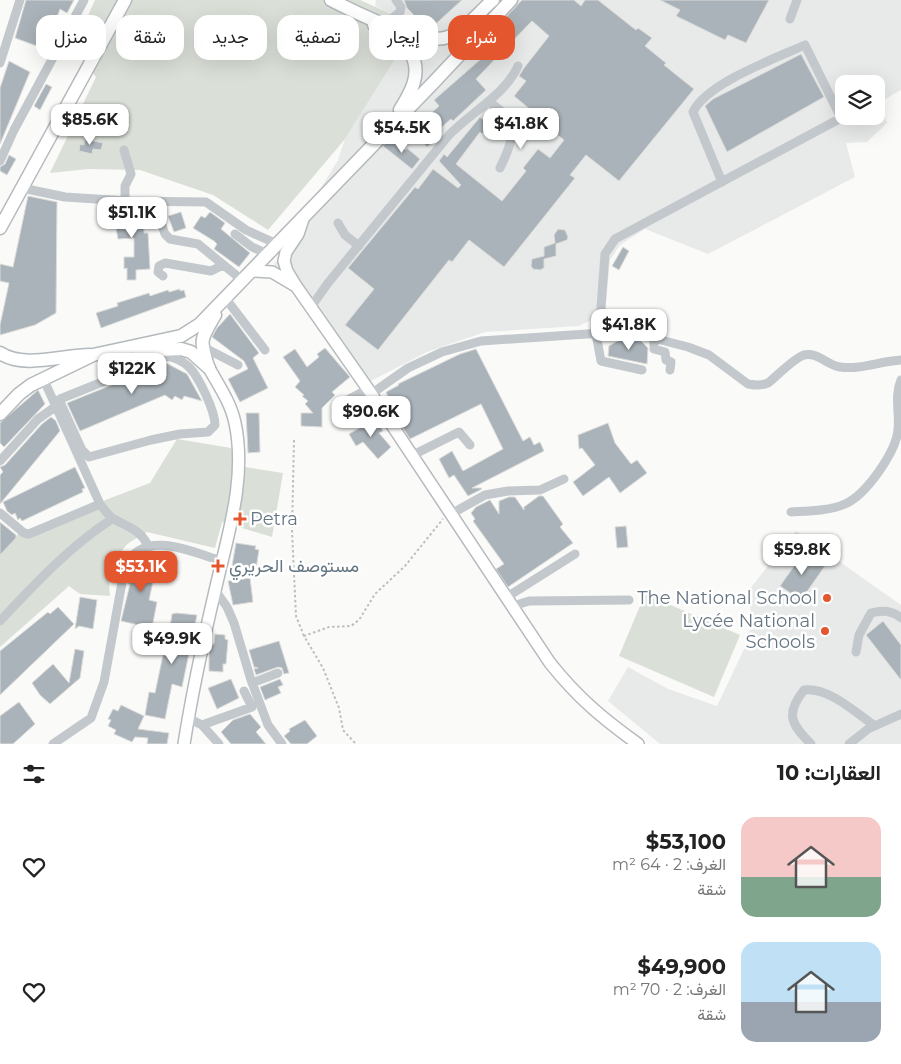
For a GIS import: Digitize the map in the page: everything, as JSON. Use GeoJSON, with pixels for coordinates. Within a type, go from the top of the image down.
{"type":"FeatureCollection","features":[{"type":"Feature","properties":{"kind":"highway"},"geometry":{"type":"LineString","coordinates":[[0,228],[125,0]]}},
{"type":"Feature","properties":{"kind":"highway"},"geometry":{"type":"LineString","coordinates":[[331,0],[369,18]]}},
{"type":"Feature","properties":{"kind":"highway"},"geometry":{"type":"LineString","coordinates":[[438,39],[448,38],[493,0]]}},
{"type":"Feature","properties":{"kind":"highway"},"geometry":{"type":"LineString","coordinates":[[0,353],[12,359],[25,361],[97,355],[181,336],[200,324],[303,219],[510,0]]}},
{"type":"Feature","properties":{"kind":"highway"},"geometry":{"type":"LineString","coordinates":[[361,15],[411,53],[414,59],[416,75],[414,85],[390,127]]}},
{"type":"Feature","properties":{"kind":"highway"},"geometry":{"type":"LineString","coordinates":[[209,368],[201,346],[202,338],[224,301]]}},
{"type":"Feature","properties":{"kind":"highway"},"geometry":{"type":"LineString","coordinates":[[119,351],[144,352],[180,349],[191,352],[209,368]]}},
{"type":"Feature","properties":{"kind":"highway"},"geometry":{"type":"LineString","coordinates":[[0,414],[19,394],[42,378],[97,355]]}},
{"type":"Feature","properties":{"kind":"main road"},"geometry":{"type":"LineString","coordinates":[[303,219],[298,234],[286,252],[284,261],[284,266],[296,286],[369,391],[550,663],[568,685],[603,719],[638,744]]}},
{"type":"Feature","properties":{"kind":"main road"},"geometry":{"type":"LineString","coordinates":[[253,271],[272,272],[296,286]]}},
{"type":"Feature","properties":{"kind":"main road"},"geometry":{"type":"LineString","coordinates":[[184,744],[236,496],[237,436],[230,407],[209,368]]}},
{"type":"Feature","properties":{"kind":"street"},"geometry":{"type":"LineString","coordinates":[[0,63],[20,0]]}},
{"type":"Feature","properties":{"kind":"street"},"geometry":{"type":"LineString","coordinates":[[0,161],[14,130],[84,0]]}},
{"type":"Feature","properties":{"kind":"street"},"geometry":{"type":"LineString","coordinates":[[396,0],[401,7],[400,12],[396,15]]}},
{"type":"Feature","properties":{"kind":"street"},"geometry":{"type":"LineString","coordinates":[[790,19],[797,0]]}},
{"type":"Feature","properties":{"kind":"street"},"geometry":{"type":"LineString","coordinates":[[642,370],[601,361],[598,334],[605,254],[615,239],[722,182],[840,118],[805,46],[733,78],[696,105],[693,112],[722,182]]}},
{"type":"Feature","properties":{"kind":"street"},"geometry":{"type":"LineString","coordinates":[[311,307],[449,135],[489,101],[515,73],[518,66]]}},
{"type":"Feature","properties":{"kind":"street"},"geometry":{"type":"LineString","coordinates":[[489,101],[510,121],[512,129],[507,152],[500,168]]}},
{"type":"Feature","properties":{"kind":"street"},"geometry":{"type":"LineString","coordinates":[[124,150],[131,174],[125,186],[127,219]]}},
{"type":"Feature","properties":{"kind":"street"},"geometry":{"type":"LineString","coordinates":[[22,188],[65,197],[154,202],[206,202],[246,230],[277,244]]}},
{"type":"Feature","properties":{"kind":"street"},"geometry":{"type":"LineString","coordinates":[[154,202],[164,234],[170,239],[198,244],[242,280]]}},
{"type":"Feature","properties":{"kind":"street"},"geometry":{"type":"LineString","coordinates":[[338,223],[345,235],[359,246]]}},
{"type":"Feature","properties":{"kind":"street"},"geometry":{"type":"LineString","coordinates":[[235,234],[252,247],[268,254]]}},
{"type":"Feature","properties":{"kind":"street"},"geometry":{"type":"LineString","coordinates":[[163,276],[158,272],[159,266],[165,263],[211,271],[223,265]]}},
{"type":"Feature","properties":{"kind":"street"},"geometry":{"type":"LineString","coordinates":[[224,301],[265,350]]}},
{"type":"Feature","properties":{"kind":"street"},"geometry":{"type":"LineString","coordinates":[[340,416],[346,401],[369,391],[442,352],[481,340],[630,332],[688,347],[708,355],[748,384],[761,386],[768,383],[801,356],[810,354],[840,367],[858,367],[901,360]]}},
{"type":"Feature","properties":{"kind":"street"},"geometry":{"type":"LineString","coordinates":[[654,339],[654,349],[665,352],[666,360],[671,362],[670,370]]}},
{"type":"Feature","properties":{"kind":"street"},"geometry":{"type":"LineString","coordinates":[[201,346],[238,365]]}},
{"type":"Feature","properties":{"kind":"street"},"geometry":{"type":"LineString","coordinates":[[97,355],[106,381]]}},
{"type":"Feature","properties":{"kind":"street"},"geometry":{"type":"LineString","coordinates":[[167,356],[179,360],[195,374],[215,417],[215,425],[208,432],[180,434],[151,440],[89,457],[82,450],[60,404],[60,399],[106,381],[167,356]]}},
{"type":"Feature","properties":{"kind":"street"},"geometry":{"type":"LineString","coordinates":[[42,378],[100,504],[112,518],[137,531],[144,538],[148,546]]}},
{"type":"Feature","properties":{"kind":"street"},"geometry":{"type":"LineString","coordinates":[[791,512],[812,511],[845,504],[867,485],[886,461],[896,439],[898,430],[897,396],[901,380]]}},
{"type":"Feature","properties":{"kind":"street"},"geometry":{"type":"LineString","coordinates":[[0,462],[38,419],[55,407]]}},
{"type":"Feature","properties":{"kind":"street"},"geometry":{"type":"LineString","coordinates":[[412,456],[459,432],[470,445]]}},
{"type":"Feature","properties":{"kind":"street"},"geometry":{"type":"LineString","coordinates":[[450,513],[485,495],[508,491],[540,490],[564,479]]}},
{"type":"Feature","properties":{"kind":"street"},"geometry":{"type":"LineString","coordinates":[[0,513],[24,533],[29,534],[100,504]]}},
{"type":"Feature","properties":{"kind":"street"},"geometry":{"type":"LineString","coordinates":[[0,621],[42,577],[92,532],[112,518]]}},
{"type":"Feature","properties":{"kind":"street"},"geometry":{"type":"LineString","coordinates":[[53,744],[91,718],[104,682],[125,566],[134,554],[148,546],[165,546],[222,562]]}},
{"type":"Feature","properties":{"kind":"street"},"geometry":{"type":"LineString","coordinates":[[510,601],[576,554]]}},
{"type":"Feature","properties":{"kind":"street"},"geometry":{"type":"LineString","coordinates":[[215,590],[227,607],[234,623],[252,683],[268,725],[282,744]]}},
{"type":"Feature","properties":{"kind":"street"},"geometry":{"type":"LineString","coordinates":[[510,601],[629,600]]}},
{"type":"Feature","properties":{"kind":"street"},"geometry":{"type":"LineString","coordinates":[[856,652],[859,635],[871,613],[883,610],[898,615],[901,618]]}},
{"type":"Feature","properties":{"kind":"street"},"geometry":{"type":"LineString","coordinates":[[252,683],[278,673]]}},
{"type":"Feature","properties":{"kind":"street"},"geometry":{"type":"LineString","coordinates":[[811,744],[799,732],[792,720],[794,703],[804,690],[814,689],[835,699],[875,726]]}},
{"type":"Feature","properties":{"kind":"street"},"geometry":{"type":"LineString","coordinates":[[202,725],[252,707],[244,691]]}},
{"type":"Feature","properties":{"kind":"street"},"geometry":{"type":"LineString","coordinates":[[849,744],[868,729],[901,714]]}},
{"type":"Feature","properties":{"kind":"street"},"geometry":{"type":"LineString","coordinates":[[188,718],[202,725],[219,744]]}},
{"type":"Feature","properties":{"kind":"path"},"geometry":{"type":"LineString","coordinates":[[294,440],[292,531],[296,616],[304,636],[323,668],[339,708],[343,730],[355,743]]}},
{"type":"Feature","properties":{"kind":"path"},"geometry":{"type":"LineString","coordinates":[[304,636],[329,627],[351,626],[359,620],[375,594],[404,566],[450,513]]}},
{"type":"Feature","properties":{"kind":"shaded area"},"geometry":{"type":"Polygon","coordinates":[[[95,0],[360,0],[394,15],[369,15],[369,60],[394,60],[345,139],[268,230],[213,195],[140,170],[88,169],[50,173],[96,77],[84,60],[106,60],[106,15],[88,15],[95,0]]]}},
{"type":"Feature","properties":{"kind":"shaded area"},"geometry":{"type":"Polygon","coordinates":[[[376,0],[901,0],[901,90],[885,99],[885,75],[835,75],[835,125],[885,125],[867,142],[846,143],[855,177],[708,254],[645,229],[620,245],[610,260],[605,313],[579,326],[485,332],[427,352],[367,383],[274,265],[338,160],[345,139],[394,60],[438,60],[438,35],[441,33],[438,32],[438,15],[395,15],[375,6],[376,0]]]}},
{"type":"Feature","properties":{"kind":"shaded area"},"geometry":{"type":"Polygon","coordinates":[[[177,439],[231,448],[239,466],[283,473],[272,537],[222,522],[215,548],[147,532],[132,541],[120,553],[110,577],[110,596],[80,594],[69,586],[0,647],[0,553],[19,533],[150,483],[177,439]]]}},
{"type":"Feature","properties":{"kind":"shaded area","name":"Lycée National Schools"},"geometry":{"type":"Polygon","coordinates":[[[796,531],[901,605],[901,744],[660,744],[608,701],[628,667],[668,689],[717,706],[747,643],[752,619],[748,591],[796,531]]]}},
{"type":"Feature","properties":{"kind":"shaded area"},"geometry":{"type":"Polygon","coordinates":[[[645,594],[740,635],[714,697],[619,656],[645,594]]]}},
{"type":"Feature","properties":{"kind":"building"},"geometry":{"type":"Polygon","coordinates":[[[26,0],[74,0],[67,13],[60,9],[58,15],[36,15],[36,46],[15,38],[26,0]]]}},
{"type":"Feature","properties":{"kind":"building"},"geometry":{"type":"Polygon","coordinates":[[[404,0],[462,0],[438,22],[438,15],[414,15],[407,8],[404,0]]]}},
{"type":"Feature","properties":{"kind":"building"},"geometry":{"type":"Polygon","coordinates":[[[522,0],[574,0],[581,6],[585,0],[598,0],[636,30],[638,28],[652,38],[645,46],[666,63],[664,65],[694,89],[619,181],[586,155],[570,175],[575,178],[504,267],[469,240],[452,262],[449,260],[378,350],[345,325],[374,289],[348,268],[415,187],[418,189],[433,169],[458,188],[461,185],[439,161],[444,154],[447,157],[480,117],[490,125],[482,134],[480,132],[456,164],[502,201],[526,171],[523,168],[538,149],[550,158],[564,140],[542,123],[544,121],[514,96],[526,81],[519,76],[549,36],[532,21],[515,39],[515,15],[508,15],[522,0]]]}},
{"type":"Feature","properties":{"kind":"building"},"geometry":{"type":"Polygon","coordinates":[[[660,0],[769,0],[746,43],[728,35],[725,40],[676,16],[680,10],[660,0]]]}},
{"type":"Feature","properties":{"kind":"building"},"geometry":{"type":"Polygon","coordinates":[[[801,54],[824,97],[727,152],[705,106],[713,99],[801,54]]]}},
{"type":"Feature","properties":{"kind":"building"},"geometry":{"type":"Polygon","coordinates":[[[480,60],[494,60],[476,79],[486,90],[453,121],[451,119],[429,138],[433,142],[427,147],[417,136],[426,127],[419,119],[426,112],[429,115],[439,106],[434,100],[480,60]]]}},
{"type":"Feature","properties":{"kind":"building"},"geometry":{"type":"Polygon","coordinates":[[[9,61],[30,72],[0,144],[0,88],[9,61]]]}},
{"type":"Feature","properties":{"kind":"building"},"geometry":{"type":"Polygon","coordinates":[[[46,84],[52,87],[40,110],[34,106],[46,84]]]}},
{"type":"Feature","properties":{"kind":"building"},"geometry":{"type":"Polygon","coordinates":[[[85,139],[103,143],[101,150],[93,149],[92,154],[79,151],[80,144],[84,145],[85,139]]]}},
{"type":"Feature","properties":{"kind":"building"},"geometry":{"type":"Polygon","coordinates":[[[390,139],[406,150],[407,148],[420,159],[412,169],[383,146],[390,139]]]}},
{"type":"Feature","properties":{"kind":"building"},"geometry":{"type":"Polygon","coordinates":[[[9,155],[16,159],[7,175],[0,171],[0,167],[5,164],[9,155]]]}},
{"type":"Feature","properties":{"kind":"building"},"geometry":{"type":"Polygon","coordinates":[[[28,196],[57,202],[56,313],[35,325],[0,335],[0,325],[9,283],[0,281],[0,264],[13,267],[28,196]]]}},
{"type":"Feature","properties":{"kind":"building"},"geometry":{"type":"Polygon","coordinates":[[[105,206],[121,207],[121,222],[127,225],[133,222],[133,209],[143,209],[144,233],[148,233],[150,269],[136,270],[136,280],[127,280],[127,268],[124,269],[124,257],[134,257],[134,238],[118,239],[115,223],[107,224],[105,206]]]}},
{"type":"Feature","properties":{"kind":"building"},"geometry":{"type":"Polygon","coordinates":[[[181,212],[186,228],[174,232],[168,216],[181,212]]]}},
{"type":"Feature","properties":{"kind":"building"},"geometry":{"type":"Polygon","coordinates":[[[210,212],[225,223],[221,229],[250,253],[239,267],[214,249],[217,244],[214,241],[193,228],[201,216],[205,218],[210,212]]]}},
{"type":"Feature","properties":{"kind":"building"},"geometry":{"type":"Polygon","coordinates":[[[558,229],[565,230],[568,237],[567,240],[556,244],[556,256],[544,259],[544,268],[540,270],[533,269],[531,266],[532,259],[544,256],[544,247],[555,243],[554,235],[558,229]]]}},
{"type":"Feature","properties":{"kind":"building"},"geometry":{"type":"Polygon","coordinates":[[[623,247],[629,251],[619,270],[612,266],[623,247]]]}},
{"type":"Feature","properties":{"kind":"building"},"geometry":{"type":"Polygon","coordinates":[[[180,289],[180,291],[184,290],[186,297],[101,328],[96,313],[118,306],[117,303],[149,293],[150,296],[168,290],[169,292],[180,289]]]}},
{"type":"Feature","properties":{"kind":"building"},"geometry":{"type":"Polygon","coordinates":[[[230,314],[259,353],[253,358],[268,388],[240,402],[228,379],[248,369],[244,361],[212,337],[217,328],[230,314]]]}},
{"type":"Feature","properties":{"kind":"building"},"geometry":{"type":"Polygon","coordinates":[[[623,338],[641,341],[648,348],[647,364],[608,356],[609,346],[623,338]]]}},
{"type":"Feature","properties":{"kind":"building"},"geometry":{"type":"Polygon","coordinates":[[[325,348],[350,377],[332,392],[335,395],[322,408],[322,427],[301,426],[301,413],[313,413],[305,404],[308,401],[302,396],[304,395],[295,387],[300,381],[283,357],[295,349],[307,367],[319,357],[317,354],[325,348]]]}},
{"type":"Feature","properties":{"kind":"building"},"geometry":{"type":"Polygon","coordinates":[[[476,349],[523,441],[530,437],[534,445],[540,442],[544,451],[472,488],[482,489],[468,496],[454,475],[449,478],[439,459],[452,451],[463,471],[503,449],[481,404],[410,439],[384,399],[388,397],[386,392],[398,384],[460,354],[476,349]]]}},
{"type":"Feature","properties":{"kind":"building"},"geometry":{"type":"Polygon","coordinates":[[[166,363],[187,374],[202,401],[184,396],[182,400],[175,396],[172,400],[165,395],[80,431],[67,403],[166,363]]]}},
{"type":"Feature","properties":{"kind":"building"},"geometry":{"type":"Polygon","coordinates":[[[38,390],[45,404],[4,447],[0,443],[0,423],[38,390]]]}},
{"type":"Feature","properties":{"kind":"building"},"geometry":{"type":"Polygon","coordinates":[[[246,413],[259,413],[260,452],[248,453],[246,413]]]}},
{"type":"Feature","properties":{"kind":"building"},"geometry":{"type":"Polygon","coordinates":[[[51,417],[56,421],[60,431],[0,504],[0,475],[3,472],[0,467],[5,465],[42,424],[51,417]]]}},
{"type":"Feature","properties":{"kind":"building"},"geometry":{"type":"Polygon","coordinates":[[[376,419],[383,431],[379,433],[391,447],[378,459],[363,442],[356,446],[349,434],[376,419]]]}},
{"type":"Feature","properties":{"kind":"building"},"geometry":{"type":"Polygon","coordinates":[[[608,423],[615,443],[631,464],[637,460],[647,473],[620,493],[609,477],[583,496],[573,482],[595,465],[582,448],[579,449],[578,435],[608,423]]]}},
{"type":"Feature","properties":{"kind":"building"},"geometry":{"type":"Polygon","coordinates":[[[75,467],[85,488],[82,489],[83,492],[22,521],[20,518],[18,520],[15,513],[12,515],[7,511],[3,502],[75,467]]]}},
{"type":"Feature","properties":{"kind":"building"},"geometry":{"type":"Polygon","coordinates":[[[539,496],[543,496],[563,524],[560,527],[573,543],[508,587],[496,569],[504,564],[473,521],[475,519],[471,513],[476,507],[490,500],[499,514],[499,501],[509,497],[515,497],[524,510],[524,507],[539,496]]]}},
{"type":"Feature","properties":{"kind":"building"},"geometry":{"type":"Polygon","coordinates":[[[0,522],[16,535],[16,538],[0,555],[0,522]]]}},
{"type":"Feature","properties":{"kind":"building"},"geometry":{"type":"Polygon","coordinates":[[[626,526],[628,547],[617,548],[615,527],[626,526]]]}},
{"type":"Feature","properties":{"kind":"building"},"geometry":{"type":"Polygon","coordinates":[[[236,543],[256,546],[255,549],[259,550],[256,569],[232,566],[236,543]]]}},
{"type":"Feature","properties":{"kind":"building"},"geometry":{"type":"Polygon","coordinates":[[[804,552],[825,566],[801,600],[780,586],[804,552]]]}},
{"type":"Feature","properties":{"kind":"building"},"geometry":{"type":"Polygon","coordinates":[[[152,553],[159,554],[149,600],[157,602],[152,628],[121,621],[130,584],[128,584],[131,569],[138,559],[152,553]]]}},
{"type":"Feature","properties":{"kind":"building"},"geometry":{"type":"Polygon","coordinates":[[[250,578],[253,602],[233,605],[228,581],[250,578]]]}},
{"type":"Feature","properties":{"kind":"building"},"geometry":{"type":"Polygon","coordinates":[[[80,597],[97,600],[93,629],[79,626],[75,629],[80,597]]]}},
{"type":"Feature","properties":{"kind":"building"},"geometry":{"type":"Polygon","coordinates":[[[58,607],[74,624],[0,695],[0,651],[48,612],[50,614],[58,607]]]}},
{"type":"Feature","properties":{"kind":"building"},"geometry":{"type":"Polygon","coordinates":[[[172,614],[197,615],[182,687],[172,684],[165,719],[145,715],[149,692],[155,693],[163,655],[175,657],[177,642],[168,640],[172,614]]]}},
{"type":"Feature","properties":{"kind":"building"},"geometry":{"type":"Polygon","coordinates":[[[883,621],[901,645],[901,680],[866,635],[883,621]]]}},
{"type":"Feature","properties":{"kind":"building"},"geometry":{"type":"Polygon","coordinates":[[[215,634],[225,635],[225,639],[228,640],[226,664],[223,664],[223,672],[209,671],[209,650],[211,644],[214,644],[215,634]]]}},
{"type":"Feature","properties":{"kind":"building"},"geometry":{"type":"Polygon","coordinates":[[[279,641],[289,673],[284,674],[282,668],[278,667],[256,675],[254,669],[258,668],[254,667],[249,650],[279,641]]]}},
{"type":"Feature","properties":{"kind":"building"},"geometry":{"type":"Polygon","coordinates":[[[75,649],[84,651],[80,678],[50,704],[40,695],[32,683],[53,664],[69,683],[75,649]]]}},
{"type":"Feature","properties":{"kind":"building"},"geometry":{"type":"Polygon","coordinates":[[[231,679],[239,698],[217,709],[208,688],[231,679]]]}},
{"type":"Feature","properties":{"kind":"building"},"geometry":{"type":"Polygon","coordinates":[[[280,679],[283,685],[278,687],[281,693],[265,700],[260,687],[280,679]]]}},
{"type":"Feature","properties":{"kind":"building"},"geometry":{"type":"Polygon","coordinates":[[[19,702],[35,724],[13,744],[0,744],[0,716],[19,702]]]}},
{"type":"Feature","properties":{"kind":"building"},"geometry":{"type":"Polygon","coordinates":[[[121,705],[144,716],[138,729],[169,733],[167,744],[147,744],[148,738],[135,737],[132,742],[114,734],[116,730],[108,726],[111,720],[108,719],[113,709],[118,711],[121,705]]]}},
{"type":"Feature","properties":{"kind":"building"},"geometry":{"type":"Polygon","coordinates":[[[250,714],[261,727],[256,732],[266,744],[231,744],[221,732],[233,720],[250,714]]]}},
{"type":"Feature","properties":{"kind":"building"},"geometry":{"type":"Polygon","coordinates":[[[305,720],[317,736],[307,744],[291,744],[284,736],[290,731],[289,729],[305,720]]]}},
{"type":"Feature","properties":{"kind":"place","name":"Petra"},"geometry":{"type":"Point","coordinates":[240,519]}},
{"type":"Feature","properties":{"kind":"place","name":"مستوصف الحريري"},"geometry":{"type":"Point","coordinates":[218,566]}},
{"type":"Feature","properties":{"kind":"place","name":"The National School"},"geometry":{"type":"Point","coordinates":[827,598]}},
{"type":"Feature","properties":{"kind":"place","name":"Lycée National Schools"},"geometry":{"type":"Point","coordinates":[825,631]}}]}
